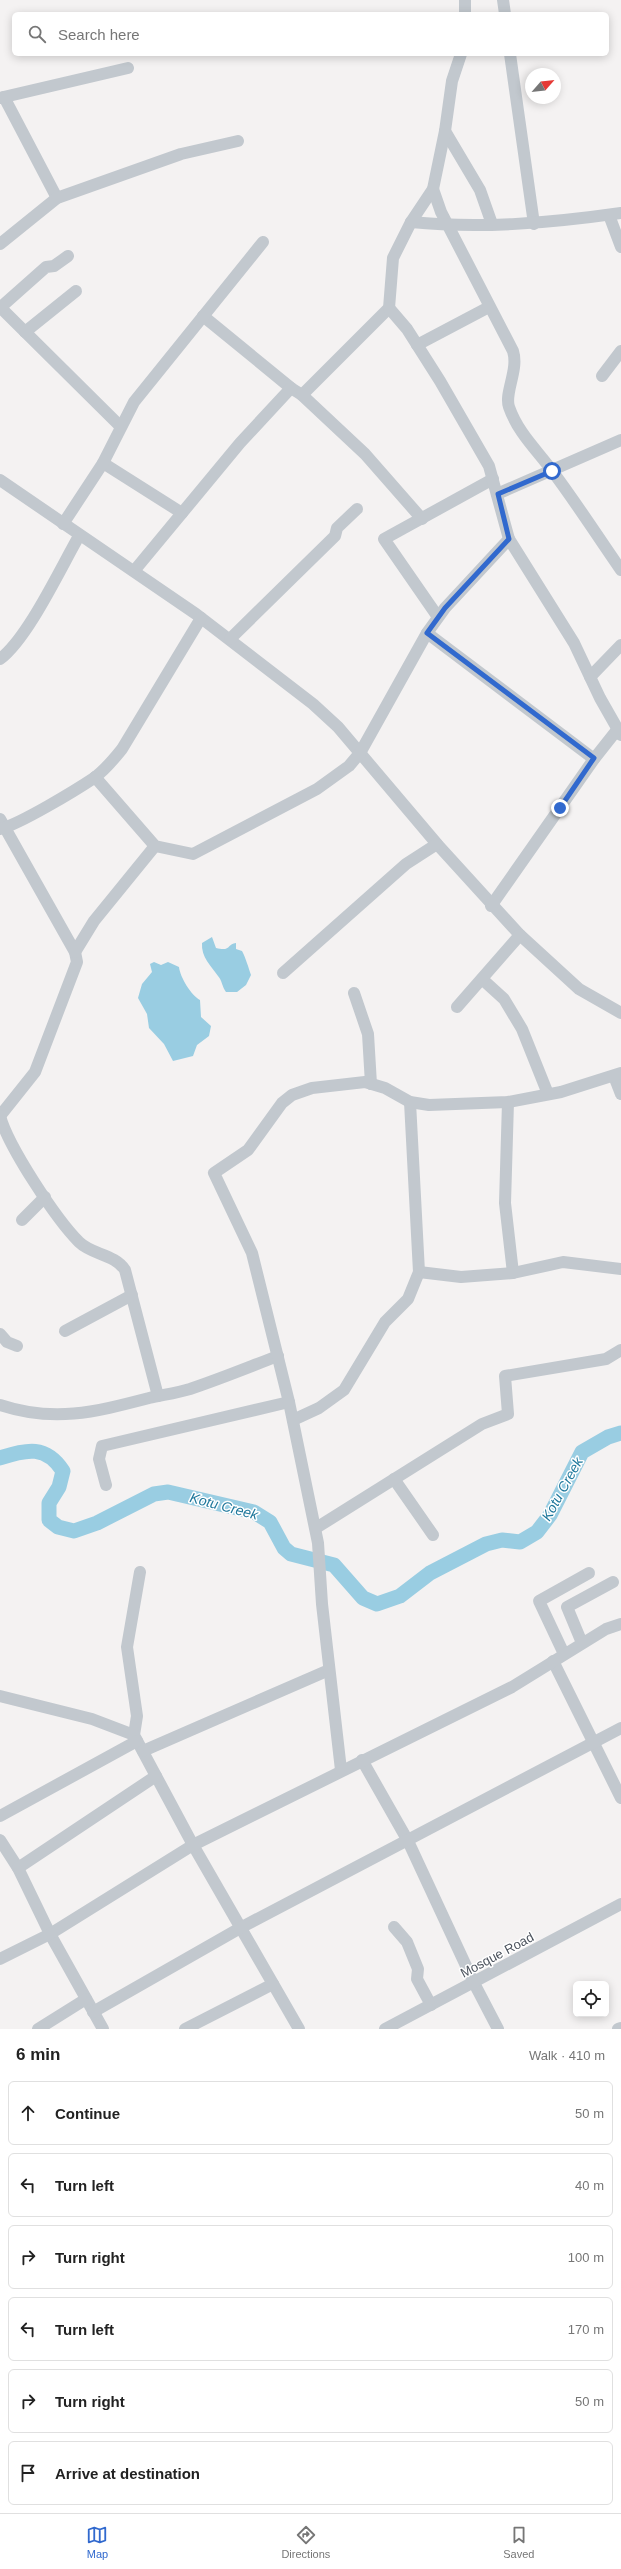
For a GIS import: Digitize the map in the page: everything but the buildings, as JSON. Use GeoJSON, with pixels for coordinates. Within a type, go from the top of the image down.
{"type":"FeatureCollection","features":[{"type":"Feature","properties":{"kind":"street"},"geometry":{"type":"LineString","coordinates":[[465,0],[465,12]]}},
{"type":"Feature","properties":{"kind":"street"},"geometry":{"type":"LineString","coordinates":[[503,0],[505,12]]}},
{"type":"Feature","properties":{"kind":"street"},"geometry":{"type":"LineString","coordinates":[[302,395],[389,308],[393,258],[411,222],[433,189],[445,131],[452,81],[460,56]]}},
{"type":"Feature","properties":{"kind":"street"},"geometry":{"type":"LineString","coordinates":[[510,56],[534,224]]}},
{"type":"Feature","properties":{"kind":"street"},"geometry":{"type":"LineString","coordinates":[[57,198],[2,98],[128,68]]}},
{"type":"Feature","properties":{"kind":"street"},"geometry":{"type":"LineString","coordinates":[[445,131],[480,190],[492,224]]}},
{"type":"Feature","properties":{"kind":"street"},"geometry":{"type":"LineString","coordinates":[[0,244],[57,198],[181,154],[238,141]]}},
{"type":"Feature","properties":{"kind":"street"},"geometry":{"type":"LineString","coordinates":[[433,189],[448,226],[489,307],[513,350],[516,361],[508,404],[512,416],[530,446],[552,471],[621,570]]}},
{"type":"Feature","properties":{"kind":"street"},"geometry":{"type":"LineString","coordinates":[[411,222],[448,226],[534,224],[615,214],[621,248]]}},
{"type":"Feature","properties":{"kind":"street"},"geometry":{"type":"LineString","coordinates":[[63,524],[103,463],[120,426],[134,402],[263,242]]}},
{"type":"Feature","properties":{"kind":"street"},"geometry":{"type":"LineString","coordinates":[[68,256],[54,266],[46,267],[0,307],[120,426]]}},
{"type":"Feature","properties":{"kind":"street"},"geometry":{"type":"LineString","coordinates":[[25,332],[76,291]]}},
{"type":"Feature","properties":{"kind":"street"},"geometry":{"type":"LineString","coordinates":[[417,345],[489,307]]}},
{"type":"Feature","properties":{"kind":"street"},"geometry":{"type":"LineString","coordinates":[[389,308],[417,345],[489,466],[498,494],[509,539],[574,643],[616,728]]}},
{"type":"Feature","properties":{"kind":"street"},"geometry":{"type":"LineString","coordinates":[[203,316],[291,388],[302,395],[365,454],[422,519]]}},
{"type":"Feature","properties":{"kind":"street"},"geometry":{"type":"LineString","coordinates":[[602,376],[616,366],[621,351]]}},
{"type":"Feature","properties":{"kind":"street"},"geometry":{"type":"LineString","coordinates":[[134,571],[240,443],[291,388]]}},
{"type":"Feature","properties":{"kind":"street"},"geometry":{"type":"LineString","coordinates":[[498,494],[621,440]]}},
{"type":"Feature","properties":{"kind":"street"},"geometry":{"type":"LineString","coordinates":[[103,463],[182,514]]}},
{"type":"Feature","properties":{"kind":"street"},"geometry":{"type":"LineString","coordinates":[[438,617],[384,539],[493,479]]}},
{"type":"Feature","properties":{"kind":"street"},"geometry":{"type":"LineString","coordinates":[[0,480],[79,536],[134,571],[201,618],[313,704],[338,727],[491,906],[579,989],[621,1013]]}},
{"type":"Feature","properties":{"kind":"street"},"geometry":{"type":"LineString","coordinates":[[230,639],[335,536],[336,528],[356,509]]}},
{"type":"Feature","properties":{"kind":"street"},"geometry":{"type":"LineString","coordinates":[[0,659],[10,652],[30,622],[79,536]]}},
{"type":"Feature","properties":{"kind":"street"},"geometry":{"type":"LineString","coordinates":[[95,778],[155,846],[194,854],[317,789],[349,766],[360,753],[427,633],[438,617],[509,539]]}},
{"type":"Feature","properties":{"kind":"street"},"geometry":{"type":"LineString","coordinates":[[158,1396],[132,1295],[121,1265],[91,1250],[80,1242],[45,1197],[3,1129],[0,1116],[35,1072],[77,962],[75,952],[1,825],[95,778],[122,749],[201,618]]}},
{"type":"Feature","properties":{"kind":"street"},"geometry":{"type":"LineString","coordinates":[[427,633],[594,758]]}},
{"type":"Feature","properties":{"kind":"street"},"geometry":{"type":"LineString","coordinates":[[590,677],[621,645]]}},
{"type":"Feature","properties":{"kind":"street"},"geometry":{"type":"LineString","coordinates":[[491,906],[616,728],[621,712]]}},
{"type":"Feature","properties":{"kind":"street"},"geometry":{"type":"LineString","coordinates":[[283,973],[395,873],[437,844]]}},
{"type":"Feature","properties":{"kind":"street"},"geometry":{"type":"LineString","coordinates":[[75,952],[94,921],[155,846]]}},
{"type":"Feature","properties":{"kind":"street"},"geometry":{"type":"LineString","coordinates":[[457,1007],[520,935]]}},
{"type":"Feature","properties":{"kind":"street"},"geometry":{"type":"LineString","coordinates":[[482,979],[504,999],[522,1029],[548,1094]]}},
{"type":"Feature","properties":{"kind":"street"},"geometry":{"type":"LineString","coordinates":[[354,993],[368,1034],[371,1084]]}},
{"type":"Feature","properties":{"kind":"street"},"geometry":{"type":"LineString","coordinates":[[341,1770],[329,1670],[316,1528],[302,1474],[289,1402],[252,1254],[214,1173],[248,1150],[282,1103],[292,1095],[312,1088],[366,1082],[385,1088],[410,1102],[429,1105],[508,1102],[548,1094],[618,1074],[621,1094]]}},
{"type":"Feature","properties":{"kind":"street"},"geometry":{"type":"LineString","coordinates":[[293,1420],[319,1408],[344,1390],[385,1322],[408,1299],[419,1272],[410,1102]]}},
{"type":"Feature","properties":{"kind":"street"},"geometry":{"type":"LineString","coordinates":[[508,1102],[505,1203],[513,1273]]}},
{"type":"Feature","properties":{"kind":"street"},"geometry":{"type":"LineString","coordinates":[[22,1220],[45,1197]]}},
{"type":"Feature","properties":{"kind":"street"},"geometry":{"type":"LineString","coordinates":[[419,1272],[462,1277],[513,1273],[563,1262],[621,1269]]}},
{"type":"Feature","properties":{"kind":"street"},"geometry":{"type":"LineString","coordinates":[[65,1331],[132,1295]]}},
{"type":"Feature","properties":{"kind":"street"},"geometry":{"type":"LineString","coordinates":[[0,1334],[7,1342],[16,1346]]}},
{"type":"Feature","properties":{"kind":"street"},"geometry":{"type":"LineString","coordinates":[[316,1528],[482,1424],[508,1414],[504,1376],[606,1359],[621,1350]]}},
{"type":"Feature","properties":{"kind":"street"},"geometry":{"type":"LineString","coordinates":[[0,1406],[27,1413],[74,1416],[97,1412],[189,1389],[278,1356]]}},
{"type":"Feature","properties":{"kind":"street"},"geometry":{"type":"LineString","coordinates":[[106,1485],[99,1459],[102,1446],[289,1402]]}},
{"type":"Feature","properties":{"kind":"street"},"geometry":{"type":"LineString","coordinates":[[394,1480],[433,1535]]}},
{"type":"Feature","properties":{"kind":"street"},"geometry":{"type":"LineString","coordinates":[[140,1572],[127,1647],[137,1716],[138,1743],[193,1845],[242,1927],[299,2029]]}},
{"type":"Feature","properties":{"kind":"street"},"geometry":{"type":"LineString","coordinates":[[564,1654],[539,1602],[589,1573]]}},
{"type":"Feature","properties":{"kind":"street"},"geometry":{"type":"LineString","coordinates":[[582,1643],[567,1607],[613,1582]]}},
{"type":"Feature","properties":{"kind":"street"},"geometry":{"type":"LineString","coordinates":[[0,1959],[50,1934],[193,1845],[341,1770],[512,1687],[606,1629],[621,1624]]}},
{"type":"Feature","properties":{"kind":"street"},"geometry":{"type":"LineString","coordinates":[[553,1661],[621,1798]]}},
{"type":"Feature","properties":{"kind":"street"},"geometry":{"type":"LineString","coordinates":[[0,1816],[138,1743],[329,1670]]}},
{"type":"Feature","properties":{"kind":"street"},"geometry":{"type":"LineString","coordinates":[[0,1696],[92,1719],[138,1743]]}},
{"type":"Feature","properties":{"kind":"street"},"geometry":{"type":"LineString","coordinates":[[93,2012],[242,1927],[408,1841],[502,1789],[621,1728]]}},
{"type":"Feature","properties":{"kind":"street"},"geometry":{"type":"LineString","coordinates":[[362,1760],[408,1841],[474,1983],[498,2029]]}},
{"type":"Feature","properties":{"kind":"street"},"geometry":{"type":"LineString","coordinates":[[18,1868],[156,1776]]}},
{"type":"Feature","properties":{"kind":"street"},"geometry":{"type":"LineString","coordinates":[[0,1840],[18,1868],[50,1934],[103,2029]]}},
{"type":"Feature","properties":{"kind":"street","name":"Mosque Road"},"geometry":{"type":"LineString","coordinates":[[385,2029],[621,1904]]}},
{"type":"Feature","properties":{"kind":"street"},"geometry":{"type":"LineString","coordinates":[[394,1927],[407,1942],[418,1969],[417,1979],[432,2005]]}},
{"type":"Feature","properties":{"kind":"street"},"geometry":{"type":"LineString","coordinates":[[185,2029],[273,1984]]}},
{"type":"Feature","properties":{"kind":"street"},"geometry":{"type":"LineString","coordinates":[[38,2029],[86,1999]]}},
{"type":"Feature","properties":{"kind":"water"},"geometry":{"type":"Polygon","coordinates":[[[212,937],[216,948],[224,949],[236,943],[236,949],[242,951],[243,953],[251,975],[246,985],[237,992],[226,992],[203,953],[202,943],[212,937]]]}},
{"type":"Feature","properties":{"kind":"water"},"geometry":{"type":"Polygon","coordinates":[[[154,962],[161,965],[168,962],[179,967],[181,976],[186,985],[200,1000],[201,1017],[211,1026],[209,1036],[197,1045],[193,1056],[173,1061],[164,1044],[149,1028],[147,1014],[138,998],[142,984],[152,972],[150,964],[154,962]]]}},
{"type":"Feature","properties":{"kind":"waterway","name":"Kotu Creek"},"geometry":{"type":"LineString","coordinates":[[0,1458],[27,1451],[35,1451],[43,1453],[57,1463],[63,1471],[59,1487],[49,1503],[49,1520],[58,1527],[74,1531],[97,1523],[154,1494],[168,1492],[254,1512],[270,1522],[284,1548],[291,1554],[334,1565],[363,1598],[377,1604],[400,1596],[430,1573],[486,1544],[502,1540],[520,1542],[537,1532],[550,1515],[582,1452],[608,1437],[621,1433]]}},
{"type":"Feature","properties":{"kind":"route"},"geometry":{"type":"LineString","coordinates":[[552,471],[498,494],[509,539],[445,608],[427,633],[594,758],[560,808]]}}]}
